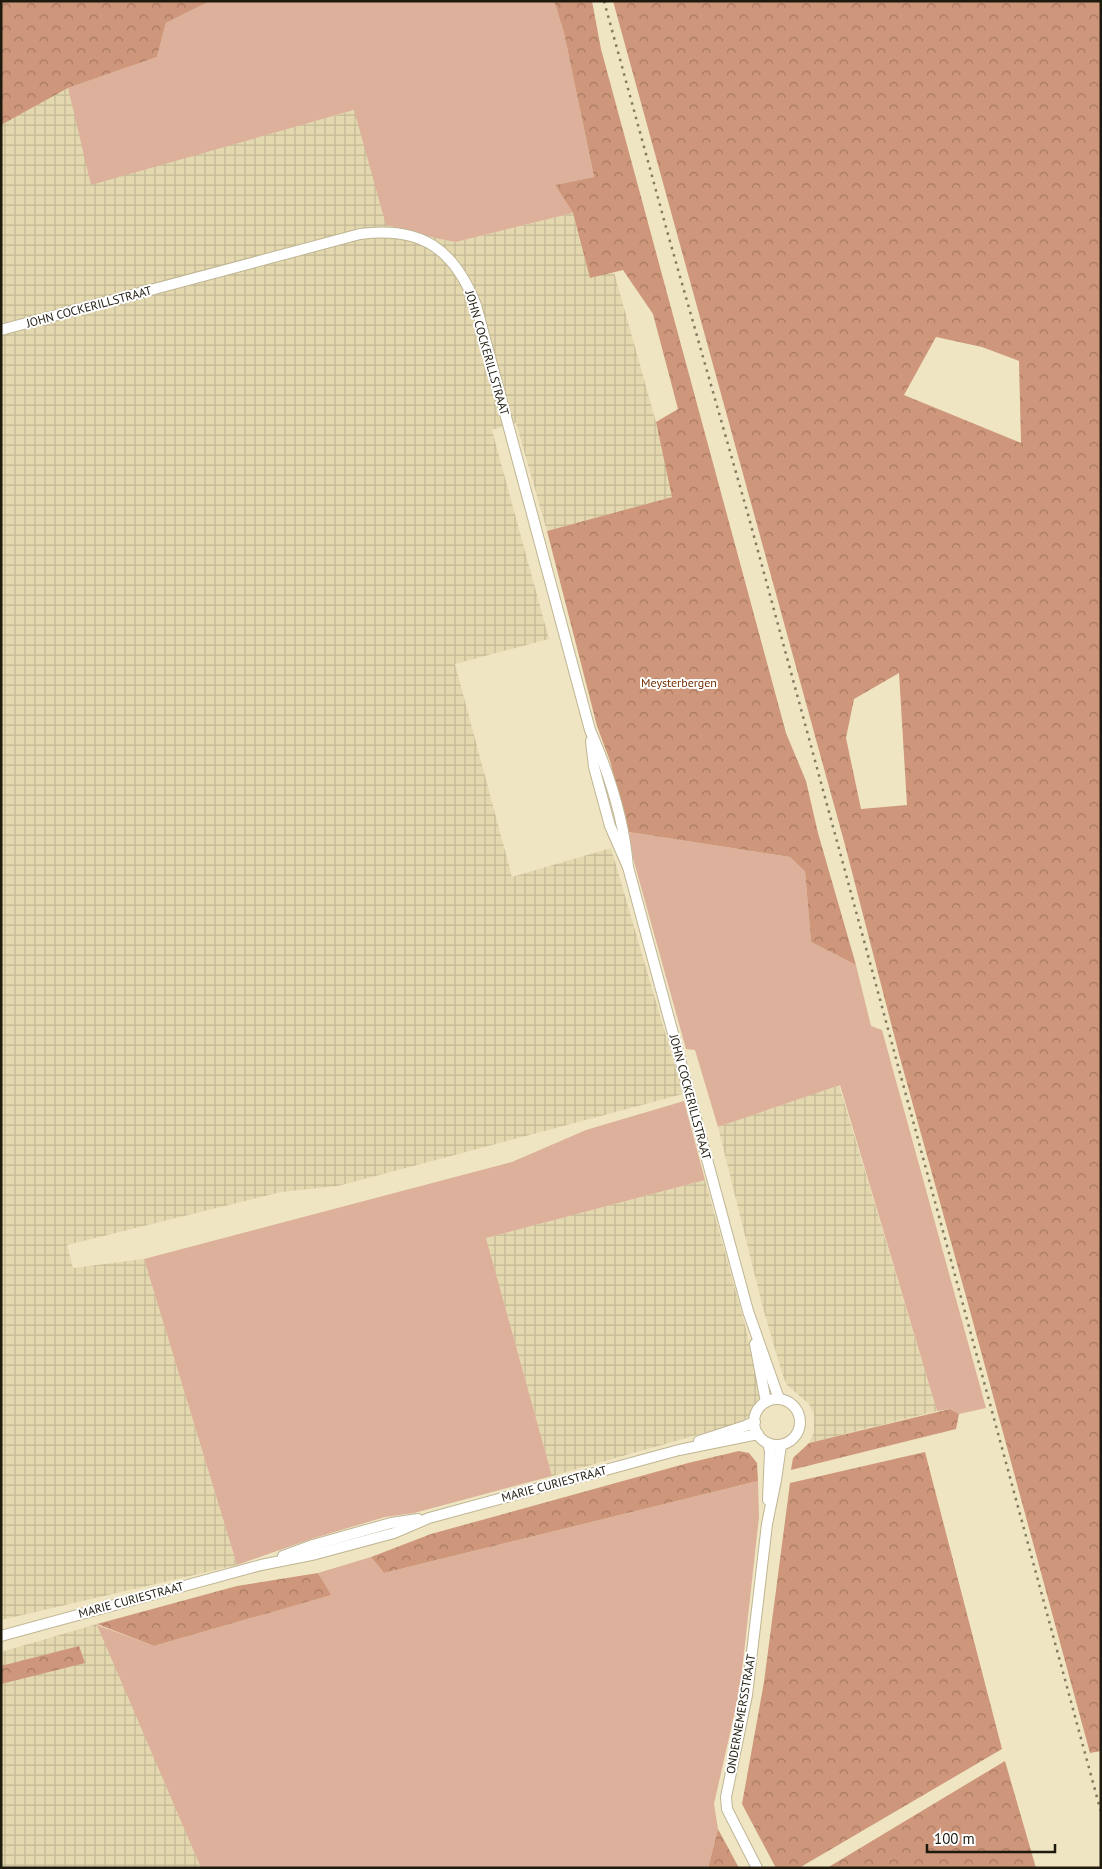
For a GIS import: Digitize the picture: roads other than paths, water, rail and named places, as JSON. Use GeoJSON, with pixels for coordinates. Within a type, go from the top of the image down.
{"type":"FeatureCollection","features":[{"type":"Feature","properties":{"kind":"street","name":"JOHN COCKERILLSTRAAT"},"geometry":{"type":"LineString","coordinates":[[1,330],[360,234],[392,232],[423,240],[438,248],[461,272],[476,305],[590,730],[594,767],[610,826],[628,867],[752,1328],[766,1402]]}},
{"type":"Feature","properties":{"kind":"street","name":"JOHN COCKERILLSTRAAT"},"geometry":{"type":"LineString","coordinates":[[752,1328],[778,1399]]}},
{"type":"Feature","properties":{"kind":"street"},"geometry":{"type":"LineString","coordinates":[[778,1399],[792,1404],[800,1417],[800,1424],[794,1438],[782,1445],[768,1443],[758,1434],[755,1422],[760,1407],[766,1402],[778,1399]]}},
{"type":"Feature","properties":{"kind":"street"},"geometry":{"type":"LineString","coordinates":[[679,1450],[755,1422]]}},
{"type":"Feature","properties":{"kind":"street"},"geometry":{"type":"LineString","coordinates":[[679,1450],[758,1434]]}},
{"type":"Feature","properties":{"kind":"street","name":"ONDERNEMERSSTRAAT"},"geometry":{"type":"LineString","coordinates":[[757,1868],[730,1815],[726,1803],[750,1679],[767,1524],[770,1451],[768,1443]]}},
{"type":"Feature","properties":{"kind":"street","name":"ONDERNEMERSSTRAAT"},"geometry":{"type":"LineString","coordinates":[[767,1524],[782,1445]]}},
{"type":"Feature","properties":{"kind":"street","name":"MARIE CURIESTRAAT"},"geometry":{"type":"LineString","coordinates":[[1,1636],[261,1565],[316,1554],[394,1533],[428,1518],[679,1450]]}},
{"type":"Feature","properties":{"kind":"railway"},"geometry":{"type":"LineString","coordinates":[[604,1],[749,518],[1101,1812]]}},
{"type":"Feature","properties":{"kind":"park label","name":"Meysterbergen"},"geometry":{"type":"Point","coordinates":[679,683]}}]}
